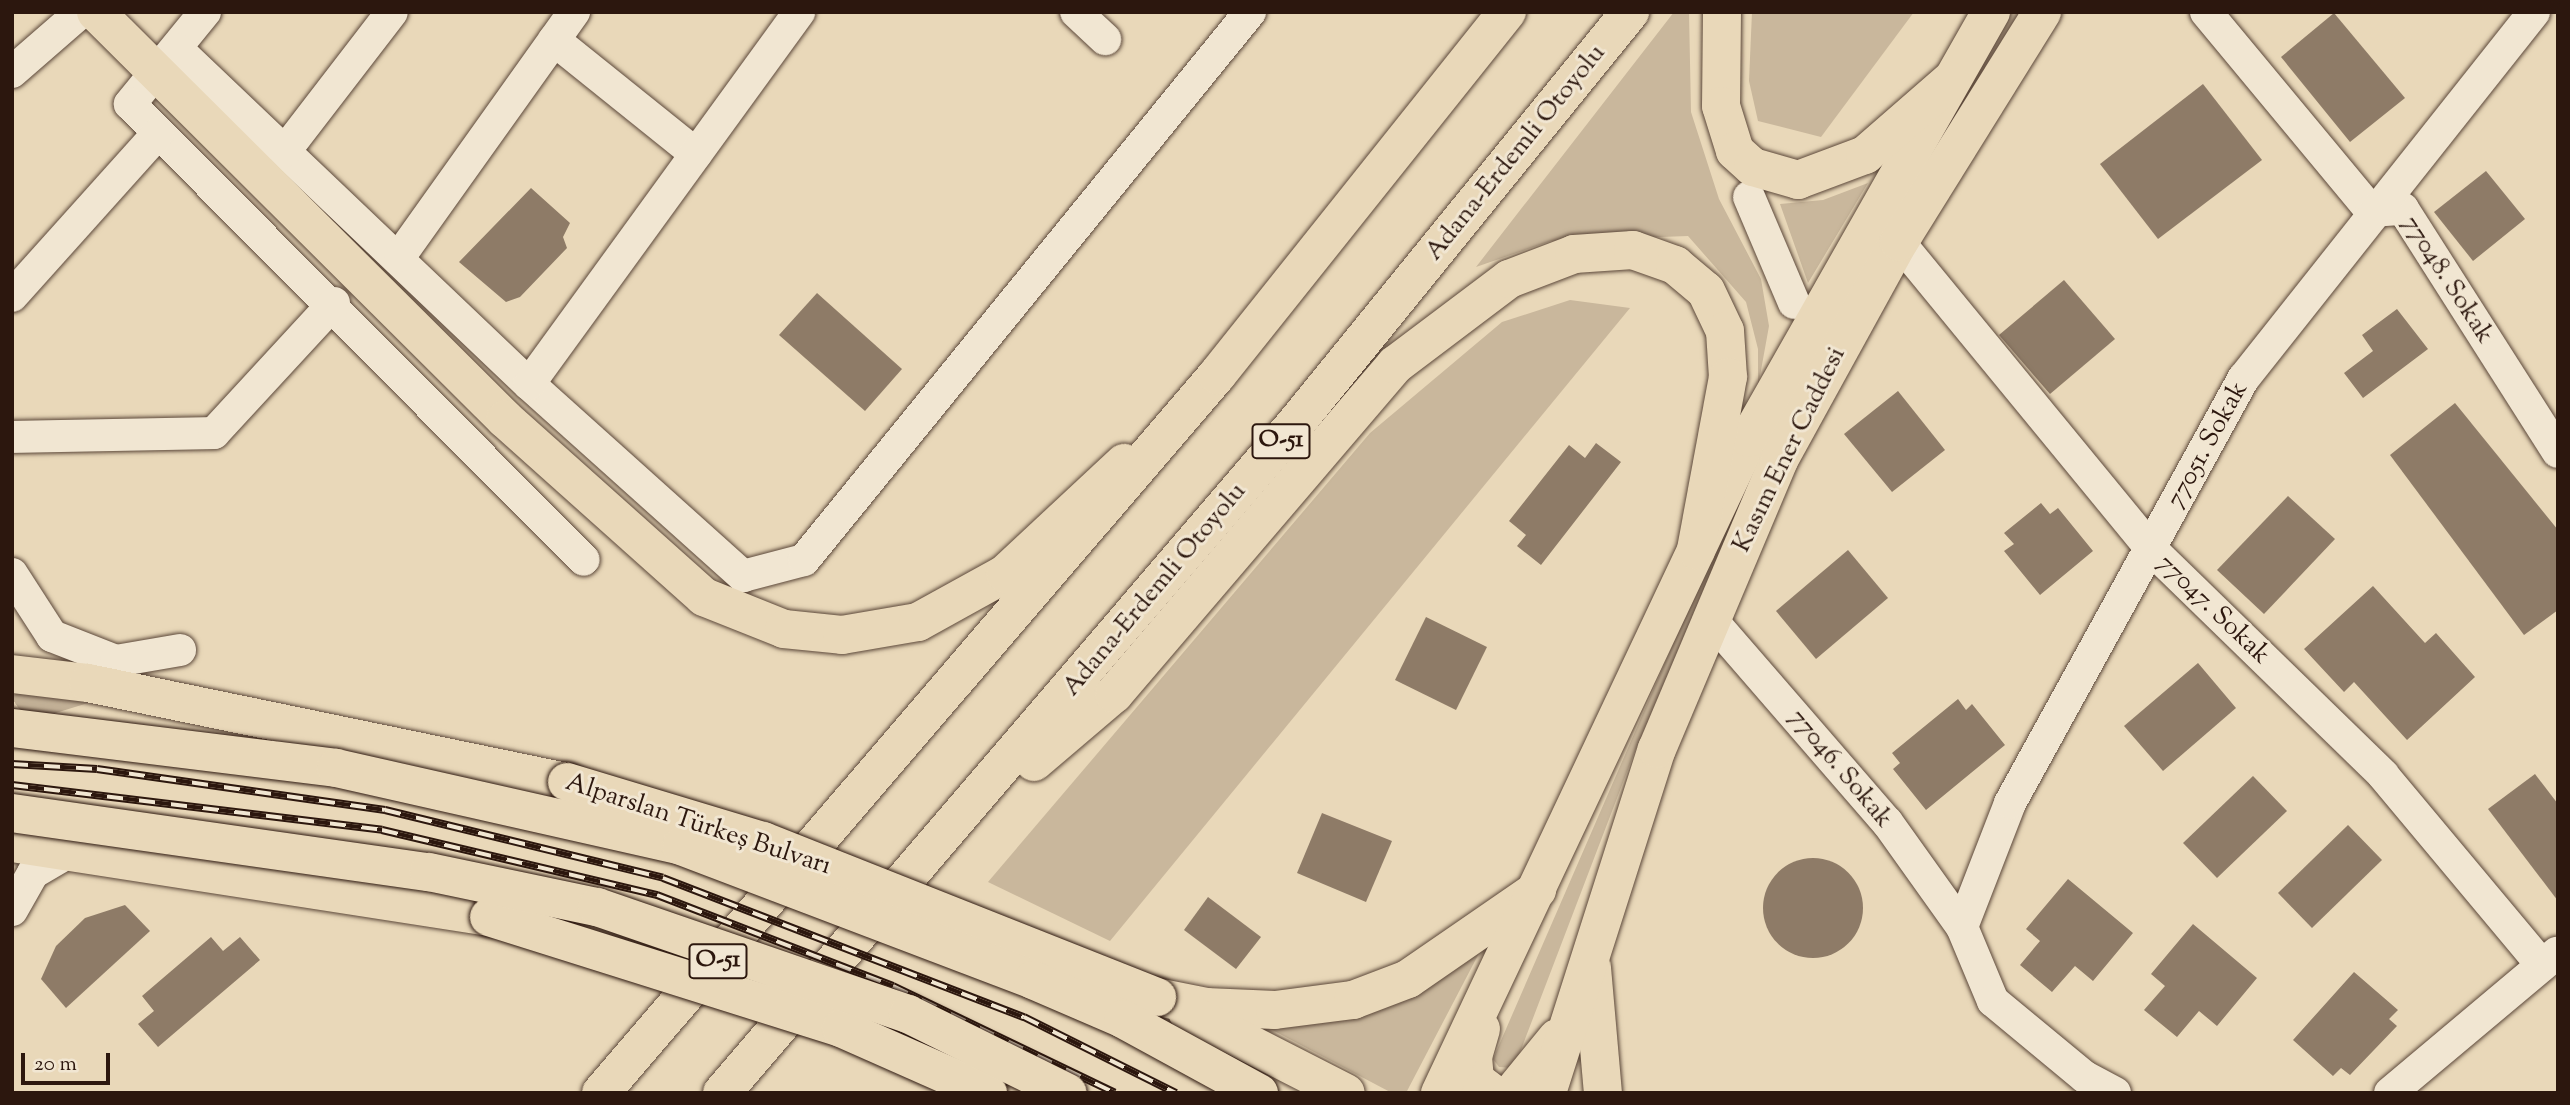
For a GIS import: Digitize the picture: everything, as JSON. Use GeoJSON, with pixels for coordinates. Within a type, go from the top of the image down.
{"type":"FeatureCollection","features":[{"type":"Feature","properties":{"kind":"main road"},"geometry":{"type":"LineString","coordinates":[[96,12],[164,59],[603,509],[704,597],[784,629],[842,635],[918,622],[1006,574],[1217,375]]}},
{"type":"Feature","properties":{"kind":"main road","name":"O-51"},"geometry":{"type":"LineString","coordinates":[[601,1093],[1217,375],[1507,12]]}},
{"type":"Feature","properties":{"kind":"main road","name":"Adana-Erdemli Otoyolu"},"geometry":{"type":"LineString","coordinates":[[722,1093],[952,831],[1630,12]]}},
{"type":"Feature","properties":{"kind":"main road"},"geometry":{"type":"LineString","coordinates":[[1722,12],[1721,106],[1735,151],[1753,167],[1798,180],[1865,155],[1950,81]]}},
{"type":"Feature","properties":{"kind":"main road","name":"Kasım Ener Caddesi"},"geometry":{"type":"LineString","coordinates":[[1499,970],[1696,550],[1807,329],[1991,12]]}},
{"type":"Feature","properties":{"kind":"main road","name":"Kasım Ener Caddesi"},"geometry":{"type":"LineString","coordinates":[[1565,1029],[1591,960],[1654,760],[1710,618],[1779,460],[1899,242],[2042,12]]}},
{"type":"Feature","properties":{"kind":"main road"},"geometry":{"type":"LineString","coordinates":[[952,831],[1114,694],[1395,365],[1509,279],[1573,254],[1633,250],[1675,265],[1706,291],[1725,331],[1728,377],[1696,550]]}},
{"type":"Feature","properties":{"kind":"main road","name":"Alparslan Türkeş Bulvarı"},"geometry":{"type":"LineString","coordinates":[[12,674],[88,683],[567,782],[763,841],[1157,997],[1346,1093]]}},
{"type":"Feature","properties":{"kind":"main road","name":"Alparslan Türkeş Bulvarı"},"geometry":{"type":"LineString","coordinates":[[12,728],[336,768],[681,846],[1046,986],[1259,1093]]}},
{"type":"Feature","properties":{"kind":"main road"},"geometry":{"type":"LineString","coordinates":[[12,813],[429,872],[597,907],[908,1014],[1068,1093]]}},
{"type":"Feature","properties":{"kind":"main road"},"geometry":{"type":"LineString","coordinates":[[12,843],[72,850],[489,917],[841,1028],[988,1093]]}},
{"type":"Feature","properties":{"kind":"main road"},"geometry":{"type":"LineString","coordinates":[[1157,997],[1206,1007],[1275,1010],[1353,1000],[1408,979],[1539,889]]}},
{"type":"Feature","properties":{"kind":"main road"},"geometry":{"type":"LineString","coordinates":[[1591,960],[1604,1093]]}},
{"type":"Feature","properties":{"kind":"main road"},"geometry":{"type":"LineString","coordinates":[[1440,1093],[1499,970]]}},
{"type":"Feature","properties":{"kind":"main road"},"geometry":{"type":"LineString","coordinates":[[1492,1093],[1475,1080],[1473,1056],[1499,970]]}},
{"type":"Feature","properties":{"kind":"main road"},"geometry":{"type":"LineString","coordinates":[[1512,1093],[1565,1029]]}},
{"type":"Feature","properties":{"kind":"main road"},"geometry":{"type":"LineString","coordinates":[[1547,1093],[1565,1029]]}},
{"type":"Feature","properties":{"kind":"street"},"geometry":{"type":"LineString","coordinates":[[12,72],[81,12]]}},
{"type":"Feature","properties":{"kind":"street"},"geometry":{"type":"LineString","coordinates":[[205,12],[130,104],[334,303],[584,560]]}},
{"type":"Feature","properties":{"kind":"street"},"geometry":{"type":"LineString","coordinates":[[285,151],[392,12]]}},
{"type":"Feature","properties":{"kind":"street"},"geometry":{"type":"LineString","coordinates":[[400,256],[574,12]]}},
{"type":"Feature","properties":{"kind":"street"},"geometry":{"type":"LineString","coordinates":[[1076,12],[1105,40]]}},
{"type":"Feature","properties":{"kind":"street"},"geometry":{"type":"LineString","coordinates":[[164,59],[285,151],[400,256],[529,384],[743,576],[804,560],[1250,12]]}},
{"type":"Feature","properties":{"kind":"street","name":"77048. Sokak"},"geometry":{"type":"LineString","coordinates":[[2206,12],[2371,211],[2403,209],[2558,452]]}},
{"type":"Feature","properties":{"kind":"street","name":"77051. Sokak"},"geometry":{"type":"LineString","coordinates":[[1962,927],[2010,803],[2244,378],[2371,211],[2534,12]]}},
{"type":"Feature","properties":{"kind":"street"},"geometry":{"type":"LineString","coordinates":[[529,384],[696,154],[793,14]]}},
{"type":"Feature","properties":{"kind":"street"},"geometry":{"type":"LineString","coordinates":[[554,40],[696,154]]}},
{"type":"Feature","properties":{"kind":"street"},"geometry":{"type":"LineString","coordinates":[[12,296],[158,133]]}},
{"type":"Feature","properties":{"kind":"street"},"geometry":{"type":"LineString","coordinates":[[1749,197],[1794,303]]}},
{"type":"Feature","properties":{"kind":"street","name":"77047. Sokak"},"geometry":{"type":"LineString","coordinates":[[1899,242],[2151,550],[2383,775],[2549,958]]}},
{"type":"Feature","properties":{"kind":"street"},"geometry":{"type":"LineString","coordinates":[[12,437],[215,433],[334,303]]}},
{"type":"Feature","properties":{"kind":"street"},"geometry":{"type":"LineString","coordinates":[[12,574],[52,636],[116,661],[180,650]]}},
{"type":"Feature","properties":{"kind":"street","name":"77046. Sokak"},"geometry":{"type":"LineString","coordinates":[[1710,618],[1887,822],[1962,927],[1993,1001],[2077,1085],[2115,1093]]}},
{"type":"Feature","properties":{"kind":"street"},"geometry":{"type":"LineString","coordinates":[[12,909],[33,873],[72,850]]}},
{"type":"Feature","properties":{"kind":"street"},"geometry":{"type":"LineString","coordinates":[[2390,1093],[2549,958]]}},
{"type":"Feature","properties":{"kind":"shaded area"},"geometry":{"type":"Polygon","coordinates":[[[1674,12],[1689,12],[1691,112],[1719,199],[1761,279],[1769,326],[1758,387],[1758,349],[1746,302],[1688,236],[1551,241],[1476,267],[1674,12]]]}},
{"type":"Feature","properties":{"kind":"shaded area"},"geometry":{"type":"Polygon","coordinates":[[[1752,12],[1914,12],[1821,137],[1758,121],[1749,81],[1752,12]]]}},
{"type":"Feature","properties":{"kind":"shaded area"},"geometry":{"type":"Polygon","coordinates":[[[2012,12],[2020,12],[1812,363],[1635,751],[1514,1068],[1499,1067],[1493,1059],[1720,536],[1806,360],[2012,12]]]}},
{"type":"Feature","properties":{"kind":"shaded area"},"geometry":{"type":"Polygon","coordinates":[[[1868,183],[1808,283],[1780,204],[1823,200],[1868,183]]]}},
{"type":"Feature","properties":{"kind":"shaded area"},"geometry":{"type":"Polygon","coordinates":[[[1570,300],[1630,308],[1110,941],[988,882],[1370,433],[1502,322],[1570,300]]]}},
{"type":"Feature","properties":{"kind":"shaded area"},"geometry":{"type":"Polygon","coordinates":[[[1487,938],[1406,1093],[1392,1093],[1261,1024],[1487,938]]]}},
{"type":"Feature","properties":{"kind":"building"},"geometry":{"type":"Polygon","coordinates":[[[2334,13],[2405,98],[2350,142],[2281,57],[2334,13]]]}},
{"type":"Feature","properties":{"kind":"building"},"geometry":{"type":"Polygon","coordinates":[[[2203,84],[2262,160],[2158,239],[2100,164],[2203,84]]]}},
{"type":"Feature","properties":{"kind":"building"},"geometry":{"type":"Polygon","coordinates":[[[2486,171],[2525,219],[2473,261],[2434,212],[2486,171]]]}},
{"type":"Feature","properties":{"kind":"building"},"geometry":{"type":"Polygon","coordinates":[[[531,188],[570,223],[563,237],[567,248],[520,297],[506,302],[459,262],[531,188]]]}},
{"type":"Feature","properties":{"kind":"building"},"geometry":{"type":"Polygon","coordinates":[[[2064,280],[2115,339],[2050,394],[1999,335],[2064,280]]]}},
{"type":"Feature","properties":{"kind":"building"},"geometry":{"type":"Polygon","coordinates":[[[817,293],[902,369],[865,411],[779,335],[817,293]]]}},
{"type":"Feature","properties":{"kind":"building"},"geometry":{"type":"Polygon","coordinates":[[[2397,309],[2428,349],[2363,398],[2344,373],[2373,351],[2362,335],[2397,309]]]}},
{"type":"Feature","properties":{"kind":"building"},"geometry":{"type":"Polygon","coordinates":[[[1898,391],[1945,450],[1892,492],[1844,434],[1898,391]]]}},
{"type":"Feature","properties":{"kind":"building"},"geometry":{"type":"Polygon","coordinates":[[[2455,403],[2558,530],[2558,610],[2524,635],[2390,455],[2455,403]]]}},
{"type":"Feature","properties":{"kind":"building"},"geometry":{"type":"Polygon","coordinates":[[[1596,443],[1621,462],[1541,565],[1517,546],[1526,535],[1509,521],[1569,445],[1585,458],[1596,443]]]}},
{"type":"Feature","properties":{"kind":"building"},"geometry":{"type":"Polygon","coordinates":[[[2288,496],[2335,539],[2264,614],[2217,570],[2288,496]]]}},
{"type":"Feature","properties":{"kind":"building"},"geometry":{"type":"Polygon","coordinates":[[[2041,503],[2050,514],[2058,508],[2093,551],[2040,595],[2004,551],[2014,544],[2004,533],[2041,503]]]}},
{"type":"Feature","properties":{"kind":"building"},"geometry":{"type":"Polygon","coordinates":[[[1848,550],[1888,598],[1816,659],[1776,611],[1848,550]]]}},
{"type":"Feature","properties":{"kind":"building"},"geometry":{"type":"Polygon","coordinates":[[[2373,586],[2425,643],[2436,633],[2475,677],[2407,740],[2354,682],[2344,692],[2304,649],[2373,586]]]}},
{"type":"Feature","properties":{"kind":"building"},"geometry":{"type":"Polygon","coordinates":[[[1426,617],[1487,647],[1456,710],[1395,680],[1426,617]]]}},
{"type":"Feature","properties":{"kind":"building"},"geometry":{"type":"Polygon","coordinates":[[[2198,663],[2236,708],[2163,771],[2124,726],[2198,663]]]}},
{"type":"Feature","properties":{"kind":"building"},"geometry":{"type":"Polygon","coordinates":[[[1958,699],[1966,710],[1972,704],[2005,745],[1926,810],[1893,769],[1900,763],[1892,753],[1958,699]]]}},
{"type":"Feature","properties":{"kind":"building"},"geometry":{"type":"Polygon","coordinates":[[[2535,774],[2558,804],[2558,901],[2488,809],[2535,774]]]}},
{"type":"Feature","properties":{"kind":"building"},"geometry":{"type":"Polygon","coordinates":[[[2253,776],[2287,811],[2217,878],[2183,843],[2253,776]]]}},
{"type":"Feature","properties":{"kind":"building"},"geometry":{"type":"Polygon","coordinates":[[[1322,813],[1392,841],[1366,902],[1297,873],[1322,813]]]}},
{"type":"Feature","properties":{"kind":"building"},"geometry":{"type":"Polygon","coordinates":[[[2348,825],[2382,860],[2312,928],[2278,893],[2348,825]]]}},
{"type":"Feature","properties":{"kind":"building"},"geometry":{"type":"Polygon","coordinates":[[[1813,858],[1832,862],[1849,872],[1859,889],[1863,908],[1859,927],[1849,944],[1832,954],[1813,958],[1794,954],[1777,944],[1767,927],[1763,908],[1767,889],[1777,872],[1794,862],[1813,858]]]}},
{"type":"Feature","properties":{"kind":"building"},"geometry":{"type":"Polygon","coordinates":[[[2068,879],[2133,933],[2093,981],[2075,966],[2052,992],[2020,965],[2040,941],[2026,929],[2068,879]]]}},
{"type":"Feature","properties":{"kind":"building"},"geometry":{"type":"Polygon","coordinates":[[[1208,897],[1261,937],[1236,969],[1184,930],[1208,897]]]}},
{"type":"Feature","properties":{"kind":"building"},"geometry":{"type":"Polygon","coordinates":[[[125,905],[150,931],[66,1008],[41,979],[56,946],[85,918],[125,905]]]}},
{"type":"Feature","properties":{"kind":"building"},"geometry":{"type":"Polygon","coordinates":[[[2193,924],[2257,978],[2217,1026],[2199,1011],[2177,1037],[2144,1010],[2165,986],[2151,974],[2193,924]]]}},
{"type":"Feature","properties":{"kind":"building"},"geometry":{"type":"Polygon","coordinates":[[[211,937],[223,951],[240,937],[260,960],[158,1047],[138,1024],[154,1011],[142,996],[211,937]]]}},
{"type":"Feature","properties":{"kind":"building"},"geometry":{"type":"Polygon","coordinates":[[[2354,972],[2398,1010],[2389,1019],[2397,1026],[2350,1075],[2341,1068],[2333,1076],[2293,1040],[2354,972]]]}},
{"type":"Feature","properties":{"kind":"tunnel"},"geometry":{"type":"LineString","coordinates":[[12,730],[22,713],[46,696],[88,683]]}},
{"type":"Feature","properties":{"kind":"railway"},"geometry":{"type":"LineString","coordinates":[[12,764],[97,769],[385,810],[663,878],[1024,1017],[1176,1093]]}},
{"type":"Feature","properties":{"kind":"railway"},"geometry":{"type":"LineString","coordinates":[[12,785],[382,830],[657,895],[893,986],[1115,1093]]}}]}
